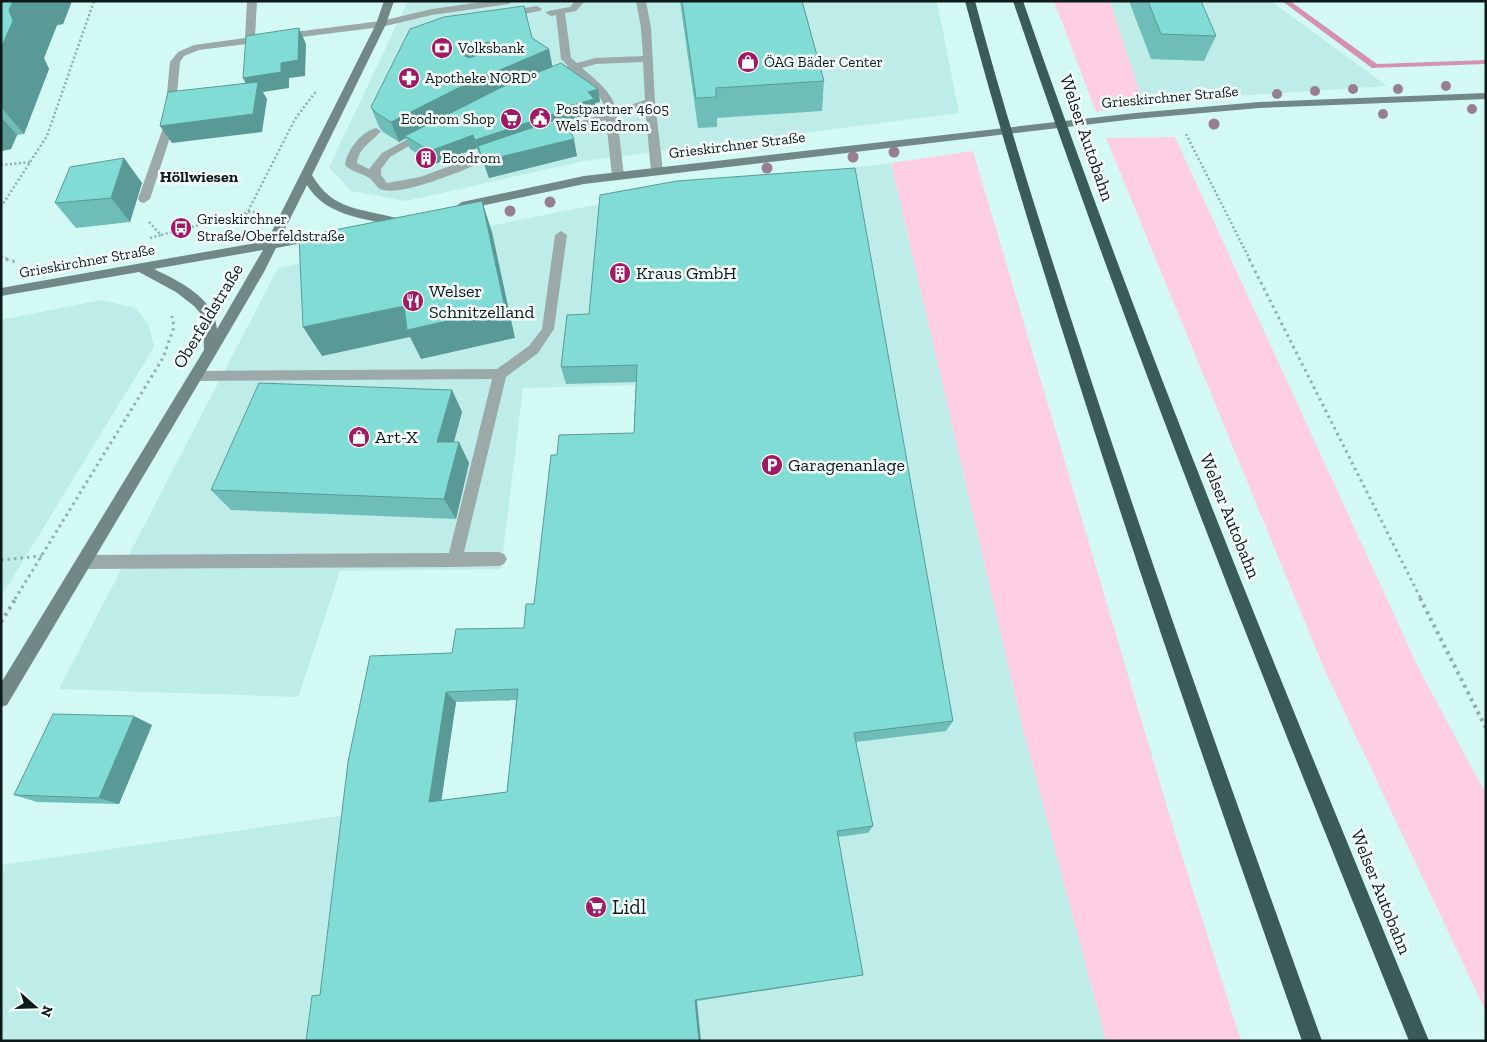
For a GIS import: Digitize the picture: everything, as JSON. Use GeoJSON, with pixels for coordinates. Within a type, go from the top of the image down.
{"type":"FeatureCollection","features":[{"type":"Feature","properties":{"kind":"highway"},"geometry":{"type":"LineString","coordinates":[[970,1],[1018,173],[1096,418],[1194,710],[1312,1041]]}},
{"type":"Feature","properties":{"kind":"highway","name":"Welser Autobahn"},"geometry":{"type":"LineString","coordinates":[[1018,1],[1076,173],[1151,376],[1265,664],[1420,1041]]}},
{"type":"Feature","properties":{"kind":"main road","name":"Oberfeldstraße"},"geometry":{"type":"LineString","coordinates":[[1,699],[258,272],[379,28],[389,1]]}},
{"type":"Feature","properties":{"kind":"main road","name":"Grieskirchner Straße"},"geometry":{"type":"LineString","coordinates":[[450,209],[584,180],[1174,111],[1259,105],[1486,96]]}},
{"type":"Feature","properties":{"kind":"main road"},"geometry":{"type":"LineString","coordinates":[[306,174],[313,189],[325,201],[336,207],[397,220],[365,227]]}},
{"type":"Feature","properties":{"kind":"main road","name":"Grieskirchner Straße"},"geometry":{"type":"LineString","coordinates":[[1,292],[329,234]]}},
{"type":"Feature","properties":{"kind":"main road"},"geometry":{"type":"LineString","coordinates":[[141,268],[172,283],[196,300],[210,318],[211,351]]}},
{"type":"Feature","properties":{"kind":"lane"},"geometry":{"type":"LineString","coordinates":[[250,41],[252,1]]}},
{"type":"Feature","properties":{"kind":"lane"},"geometry":{"type":"LineString","coordinates":[[379,28],[432,12],[509,1]]}},
{"type":"Feature","properties":{"kind":"lane"},"geometry":{"type":"LineString","coordinates":[[499,15],[535,5],[543,12],[560,13],[573,9],[581,1]]}},
{"type":"Feature","properties":{"kind":"lane"},"geometry":{"type":"LineString","coordinates":[[642,1],[646,28],[650,102],[657,171]]}},
{"type":"Feature","properties":{"kind":"lane"},"geometry":{"type":"LineString","coordinates":[[560,13],[566,59],[594,84],[610,104],[618,176]]}},
{"type":"Feature","properties":{"kind":"lane"},"geometry":{"type":"LineString","coordinates":[[144,199],[169,125],[174,62],[181,54],[197,48],[250,41],[379,28],[405,28]]}},
{"type":"Feature","properties":{"kind":"lane"},"geometry":{"type":"LineString","coordinates":[[544,77],[594,61],[648,59]]}},
{"type":"Feature","properties":{"kind":"lane"},"geometry":{"type":"LineString","coordinates":[[536,139],[650,102]]}},
{"type":"Feature","properties":{"kind":"lane"},"geometry":{"type":"LineString","coordinates":[[438,127],[386,155],[375,168],[376,176],[384,187],[391,188],[411,184],[508,149]]}},
{"type":"Feature","properties":{"kind":"lane"},"geometry":{"type":"LineString","coordinates":[[376,131],[368,136],[351,156],[350,165],[376,176]]}},
{"type":"Feature","properties":{"kind":"lane"},"geometry":{"type":"LineString","coordinates":[[196,376],[500,374],[532,352],[543,340],[548,329],[561,235]]}},
{"type":"Feature","properties":{"kind":"lane"},"geometry":{"type":"LineString","coordinates":[[455,560],[500,374]]}},
{"type":"Feature","properties":{"kind":"lane"},"geometry":{"type":"LineString","coordinates":[[84,562],[499,559]]}},
{"type":"Feature","properties":{"kind":"path"},"geometry":{"type":"LineString","coordinates":[[1,208],[47,136],[94,1]]}},
{"type":"Feature","properties":{"kind":"path"},"geometry":{"type":"LineString","coordinates":[[222,254],[250,212],[295,119],[322,83]]}},
{"type":"Feature","properties":{"kind":"path"},"geometry":{"type":"LineString","coordinates":[[1190,129],[1184,130],[1486,728]]}},
{"type":"Feature","properties":{"kind":"path"},"geometry":{"type":"LineString","coordinates":[[1,165],[32,162]]}},
{"type":"Feature","properties":{"kind":"path"},"geometry":{"type":"LineString","coordinates":[[144,199],[142,214],[161,234],[182,231],[250,212],[287,213]]}},
{"type":"Feature","properties":{"kind":"path"},"geometry":{"type":"LineString","coordinates":[[1,622],[163,358],[174,327],[171,310],[191,296]]}},
{"type":"Feature","properties":{"kind":"path"},"geometry":{"type":"LineString","coordinates":[[1,560],[42,556]]}},
{"type":"Feature","properties":{"kind":"shaded area"},"geometry":{"type":"Polygon","coordinates":[[[408,1],[937,1],[959,113],[584,161],[406,201],[351,191],[329,167],[408,1]]]}},
{"type":"Feature","properties":{"kind":"shaded area"},"geometry":{"type":"Polygon","coordinates":[[[1054,1],[1110,1],[1143,102],[1096,112],[1054,1]]]}},
{"type":"Feature","properties":{"kind":"shaded area"},"geometry":{"type":"Polygon","coordinates":[[[1110,1],[1271,1],[1387,86],[1143,102],[1110,1]]]}},
{"type":"Feature","properties":{"kind":"shaded area"},"geometry":{"type":"Polygon","coordinates":[[[1175,137],[1420,671],[1486,794],[1486,1012],[1325,671],[1106,138],[1175,137]]]}},
{"type":"Feature","properties":{"kind":"shaded area"},"geometry":{"type":"Polygon","coordinates":[[[973,151],[1173,827],[1241,1041],[1106,1041],[1023,729],[891,163],[973,151]]]}},
{"type":"Feature","properties":{"kind":"shaded area"},"geometry":{"type":"Polygon","coordinates":[[[891,163],[1023,729],[1106,1041],[1,1041],[1,865],[622,775],[639,385],[523,388],[501,569],[340,571],[298,697],[59,689],[278,268],[644,195],[891,163]]]}},
{"type":"Feature","properties":{"kind":"shaded area"},"geometry":{"type":"Polygon","coordinates":[[[101,300],[136,308],[149,326],[154,347],[1,597],[1,320],[101,300]]]}},
{"type":"Feature","properties":{"kind":"building"},"geometry":{"type":"Polygon","coordinates":[[[1,1],[13,1],[9,10],[13,21],[1,48],[1,1]]]}},
{"type":"Feature","properties":{"kind":"building","name":"ÖAG Bäder Center"},"geometry":{"type":"Polygon","coordinates":[[[682,1],[802,1],[824,81],[716,88],[716,97],[696,98],[682,1]]]}},
{"type":"Feature","properties":{"kind":"building"},"geometry":{"type":"Polygon","coordinates":[[[1148,1],[1201,1],[1216,36],[1161,34],[1148,1]]]}},
{"type":"Feature","properties":{"kind":"building"},"geometry":{"type":"Polygon","coordinates":[[[524,6],[532,38],[549,49],[462,86],[391,122],[375,112],[371,107],[410,29],[444,17],[524,6]],[[488,42],[461,54],[469,58],[493,50],[496,46],[488,42]]]}},
{"type":"Feature","properties":{"kind":"building"},"geometry":{"type":"Polygon","coordinates":[[[299,28],[298,60],[281,63],[281,72],[243,78],[246,36],[299,28]]]}},
{"type":"Feature","properties":{"kind":"building"},"geometry":{"type":"Polygon","coordinates":[[[561,63],[598,89],[588,92],[594,99],[559,109],[560,112],[475,140],[473,135],[430,151],[405,136],[500,88],[561,63]]]}},
{"type":"Feature","properties":{"kind":"building"},"geometry":{"type":"Polygon","coordinates":[[[258,82],[253,114],[160,126],[168,92],[258,82]]]}},
{"type":"Feature","properties":{"kind":"building"},"geometry":{"type":"Polygon","coordinates":[[[564,117],[574,139],[483,161],[478,146],[564,117]]]}},
{"type":"Feature","properties":{"kind":"building"},"geometry":{"type":"Polygon","coordinates":[[[124,158],[111,198],[55,203],[70,167],[124,158]]]}},
{"type":"Feature","properties":{"kind":"building"},"geometry":{"type":"Polygon","coordinates":[[[855,168],[953,721],[854,733],[873,826],[837,831],[863,975],[695,1000],[699,1041],[306,1041],[312,996],[320,995],[348,762],[370,656],[452,653],[456,629],[524,628],[526,604],[534,604],[551,455],[557,455],[559,435],[634,433],[637,365],[561,367],[567,315],[589,314],[600,195],[677,181],[855,168]],[[518,689],[446,692],[429,802],[507,792],[518,689]]]}},
{"type":"Feature","properties":{"kind":"building","name":"Welser Schnitzelland"},"geometry":{"type":"Polygon","coordinates":[[[482,201],[505,308],[407,330],[404,306],[303,327],[299,237],[482,201]]]}},
{"type":"Feature","properties":{"kind":"building","name":"Art-X"},"geometry":{"type":"Polygon","coordinates":[[[259,383],[452,390],[437,442],[459,442],[444,499],[211,490],[259,383]]]}},
{"type":"Feature","properties":{"kind":"building"},"geometry":{"type":"Polygon","coordinates":[[[53,714],[134,716],[99,798],[14,795],[53,714]]]}},
{"type":"Feature","properties":{"kind":"waterway"},"geometry":{"type":"LineString","coordinates":[[1285,1],[1375,66],[1486,62]]}},
{"type":"Feature","properties":{"kind":"place","name":"Volksbank"},"geometry":{"type":"Point","coordinates":[442,48]}},
{"type":"Feature","properties":{"kind":"place","name":"ÖAG Bäder Center"},"geometry":{"type":"Point","coordinates":[748,62]}},
{"type":"Feature","properties":{"kind":"place","name":"Apotheke NORD°"},"geometry":{"type":"Point","coordinates":[409,78]}},
{"type":"Feature","properties":{"kind":"place","name":"Postpartner 4605 Wels Ecodrom"},"geometry":{"type":"Point","coordinates":[540,118]}},
{"type":"Feature","properties":{"kind":"place","name":"Ecodrom Shop"},"geometry":{"type":"Point","coordinates":[511,119]}},
{"type":"Feature","properties":{"kind":"place","name":"Ecodrom"},"geometry":{"type":"Point","coordinates":[426,158]}},
{"type":"Feature","properties":{"kind":"place","name":"Grieskirchner Straße/Oberfeldstraße"},"geometry":{"type":"Point","coordinates":[181,228]}},
{"type":"Feature","properties":{"kind":"place","name":"Kraus GmbH"},"geometry":{"type":"Point","coordinates":[620,273]}},
{"type":"Feature","properties":{"kind":"place","name":"Welser Schnitzelland"},"geometry":{"type":"Point","coordinates":[413,301]}},
{"type":"Feature","properties":{"kind":"place","name":"Art-X"},"geometry":{"type":"Point","coordinates":[359,437]}},
{"type":"Feature","properties":{"kind":"place","name":"Garagenanlage"},"geometry":{"type":"Point","coordinates":[772,465]}},
{"type":"Feature","properties":{"kind":"place","name":"Lidl"},"geometry":{"type":"Point","coordinates":[596,907]}},
{"type":"Feature","properties":{"kind":"district","name":"Höllwiesen"},"geometry":{"type":"Point","coordinates":[199,176]}}]}
